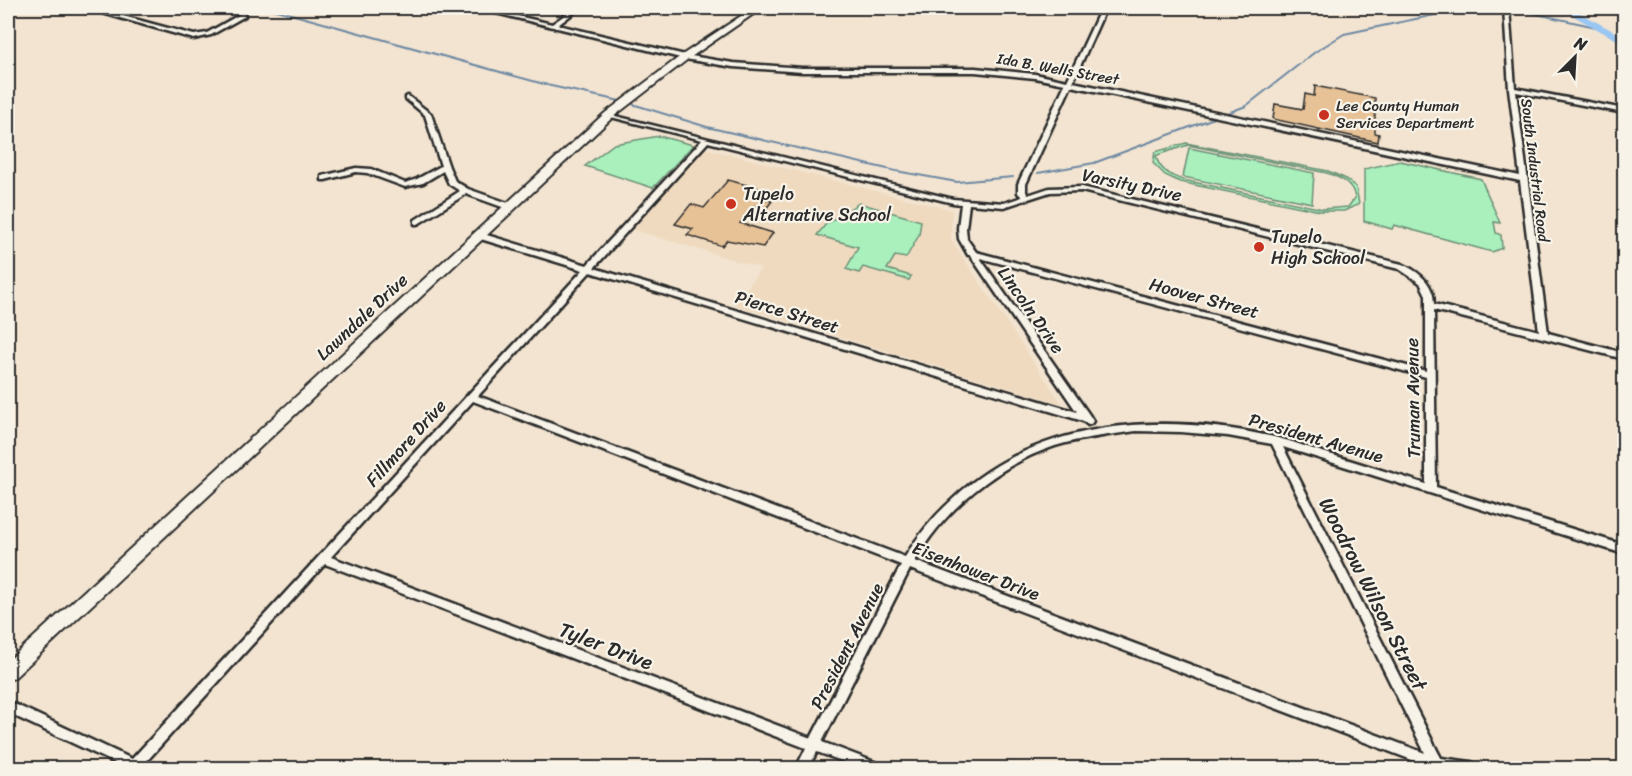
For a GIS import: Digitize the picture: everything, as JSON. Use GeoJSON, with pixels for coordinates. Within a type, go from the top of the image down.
{"type":"FeatureCollection","features":[{"type":"Feature","properties":{"kind":"street"},"geometry":{"type":"LineString","coordinates":[[88,8],[194,37],[209,34],[242,16],[242,10],[231,8]]}},
{"type":"Feature","properties":{"kind":"street","name":"Ida B. Wells Street"},"geometry":{"type":"LineString","coordinates":[[478,8],[685,57],[732,65],[802,70],[975,70],[1069,83],[1523,179]]}},
{"type":"Feature","properties":{"kind":"street"},"geometry":{"type":"LineString","coordinates":[[554,25],[578,8]]}},
{"type":"Feature","properties":{"kind":"street","name":"Lawndale Drive"},"geometry":{"type":"LineString","coordinates":[[8,672],[508,206],[609,115],[685,57],[758,8]]}},
{"type":"Feature","properties":{"kind":"street"},"geometry":{"type":"LineString","coordinates":[[1027,198],[1022,193],[1022,184],[1104,8]]}},
{"type":"Feature","properties":{"kind":"street","name":"South Industrial Road"},"geometry":{"type":"LineString","coordinates":[[1507,8],[1512,89],[1544,336]]}},
{"type":"Feature","properties":{"kind":"street"},"geometry":{"type":"LineString","coordinates":[[1617,8],[1624,12]]}},
{"type":"Feature","properties":{"kind":"street"},"geometry":{"type":"LineString","coordinates":[[1512,89],[1624,111]]}},
{"type":"Feature","properties":{"kind":"street"},"geometry":{"type":"LineString","coordinates":[[408,98],[428,114],[452,182],[465,191],[508,206]]}},
{"type":"Feature","properties":{"kind":"street","name":"Varsity Drive"},"geometry":{"type":"LineString","coordinates":[[609,115],[965,203],[1004,205],[1060,189],[1093,191],[1391,263],[1413,273],[1423,281],[1428,288],[1429,306]]}},
{"type":"Feature","properties":{"kind":"street","name":"Fillmore Drive"},"geometry":{"type":"LineString","coordinates":[[135,768],[706,140]]}},
{"type":"Feature","properties":{"kind":"street"},"geometry":{"type":"LineString","coordinates":[[325,178],[356,170],[368,171],[405,185],[420,181],[445,167]]}},
{"type":"Feature","properties":{"kind":"street"},"geometry":{"type":"LineString","coordinates":[[418,222],[465,191]]}},
{"type":"Feature","properties":{"kind":"street","name":"Lincoln Drive"},"geometry":{"type":"LineString","coordinates":[[965,203],[963,239],[971,253],[1095,430]]}},
{"type":"Feature","properties":{"kind":"street","name":"Pierce Street"},"geometry":{"type":"LineString","coordinates":[[477,235],[1087,419]]}},
{"type":"Feature","properties":{"kind":"street","name":"Hoover Street"},"geometry":{"type":"LineString","coordinates":[[971,253],[1429,375]]}},
{"type":"Feature","properties":{"kind":"street"},"geometry":{"type":"LineString","coordinates":[[1429,306],[1624,356]]}},
{"type":"Feature","properties":{"kind":"street","name":"Truman Avenue"},"geometry":{"type":"LineString","coordinates":[[1429,306],[1431,489]]}},
{"type":"Feature","properties":{"kind":"street","name":"Eisenhower Drive"},"geometry":{"type":"LineString","coordinates":[[471,397],[1437,764],[1471,768]]}},
{"type":"Feature","properties":{"kind":"street","name":"President Avenue"},"geometry":{"type":"LineString","coordinates":[[802,768],[908,562],[935,523],[972,486],[1008,463],[1056,441],[1095,430],[1157,425],[1224,430],[1275,441],[1624,550]]}},
{"type":"Feature","properties":{"kind":"street","name":"Woodrow Wilson Street"},"geometry":{"type":"LineString","coordinates":[[1275,441],[1437,764]]}},
{"type":"Feature","properties":{"kind":"street","name":"Tyler Drive"},"geometry":{"type":"LineString","coordinates":[[323,559],[876,768]]}},
{"type":"Feature","properties":{"kind":"street"},"geometry":{"type":"LineString","coordinates":[[8,707],[135,768]]}},
{"type":"Feature","properties":{"kind":"shaded area"},"geometry":{"type":"Polygon","coordinates":[[[704,148],[952,210],[951,237],[957,249],[1062,404],[735,305],[761,268],[631,229],[704,148]]]}},
{"type":"Feature","properties":{"kind":"green space"},"geometry":{"type":"Polygon","coordinates":[[[659,136],[693,145],[653,188],[585,166],[614,144],[659,136]]]}},
{"type":"Feature","properties":{"kind":"green space"},"geometry":{"type":"Polygon","coordinates":[[[1186,143],[1328,171],[1344,178],[1356,187],[1359,204],[1344,211],[1320,211],[1180,182],[1165,175],[1153,163],[1155,152],[1186,143]],[[1188,145],[1156,156],[1166,172],[1183,180],[1323,209],[1348,207],[1355,198],[1352,188],[1341,179],[1327,173],[1188,145]]]}},
{"type":"Feature","properties":{"kind":"green space"},"geometry":{"type":"Polygon","coordinates":[[[1189,148],[1314,173],[1312,203],[1183,177],[1189,148]]]}},
{"type":"Feature","properties":{"kind":"green space"},"geometry":{"type":"Polygon","coordinates":[[[1400,161],[1481,179],[1500,223],[1494,222],[1496,233],[1501,235],[1502,248],[1492,252],[1394,225],[1392,229],[1364,221],[1364,169],[1400,161]]]}},
{"type":"Feature","properties":{"kind":"green space"},"geometry":{"type":"Polygon","coordinates":[[[859,203],[921,221],[919,235],[906,258],[895,256],[887,269],[911,276],[909,280],[863,267],[859,273],[846,269],[858,247],[817,235],[826,224],[859,203]]]}},
{"type":"Feature","properties":{"kind":"building","name":"Lee County Human Services Department"},"geometry":{"type":"Polygon","coordinates":[[[1315,86],[1375,98],[1375,133],[1379,134],[1378,142],[1273,119],[1275,104],[1303,109],[1305,94],[1314,96],[1315,86]]]}},
{"type":"Feature","properties":{"kind":"building","name":"Tupelo Alternative School"},"geometry":{"type":"Polygon","coordinates":[[[728,180],[769,191],[763,199],[772,201],[765,210],[754,206],[740,223],[773,233],[763,247],[727,240],[722,246],[687,235],[693,229],[675,224],[691,204],[704,208],[728,180]]]}},
{"type":"Feature","properties":{"kind":"waterway"},"geometry":{"type":"LineString","coordinates":[[269,8],[551,86],[620,101]]}},
{"type":"Feature","properties":{"kind":"waterway"},"geometry":{"type":"LineString","coordinates":[[1038,173],[1094,163],[1246,106],[1315,52],[1344,34],[1468,8]]}},
{"type":"Feature","properties":{"kind":"waterway"},"geometry":{"type":"LineString","coordinates":[[1564,8],[1624,41]]}},
{"type":"Feature","properties":{"kind":"waterway"},"geometry":{"type":"LineString","coordinates":[[1514,9],[1596,27]]}},
{"type":"Feature","properties":{"kind":"waterway"},"geometry":{"type":"LineString","coordinates":[[629,103],[707,127],[896,171],[957,182],[1013,177]]}},
{"type":"Feature","properties":{"kind":"place","name":"Lee County Human Services Department"},"geometry":{"type":"Point","coordinates":[1324,115]}},
{"type":"Feature","properties":{"kind":"place","name":"Tupelo Alternative School"},"geometry":{"type":"Point","coordinates":[731,204]}},
{"type":"Feature","properties":{"kind":"place","name":"Tupelo High School"},"geometry":{"type":"Point","coordinates":[1259,247]}}]}
